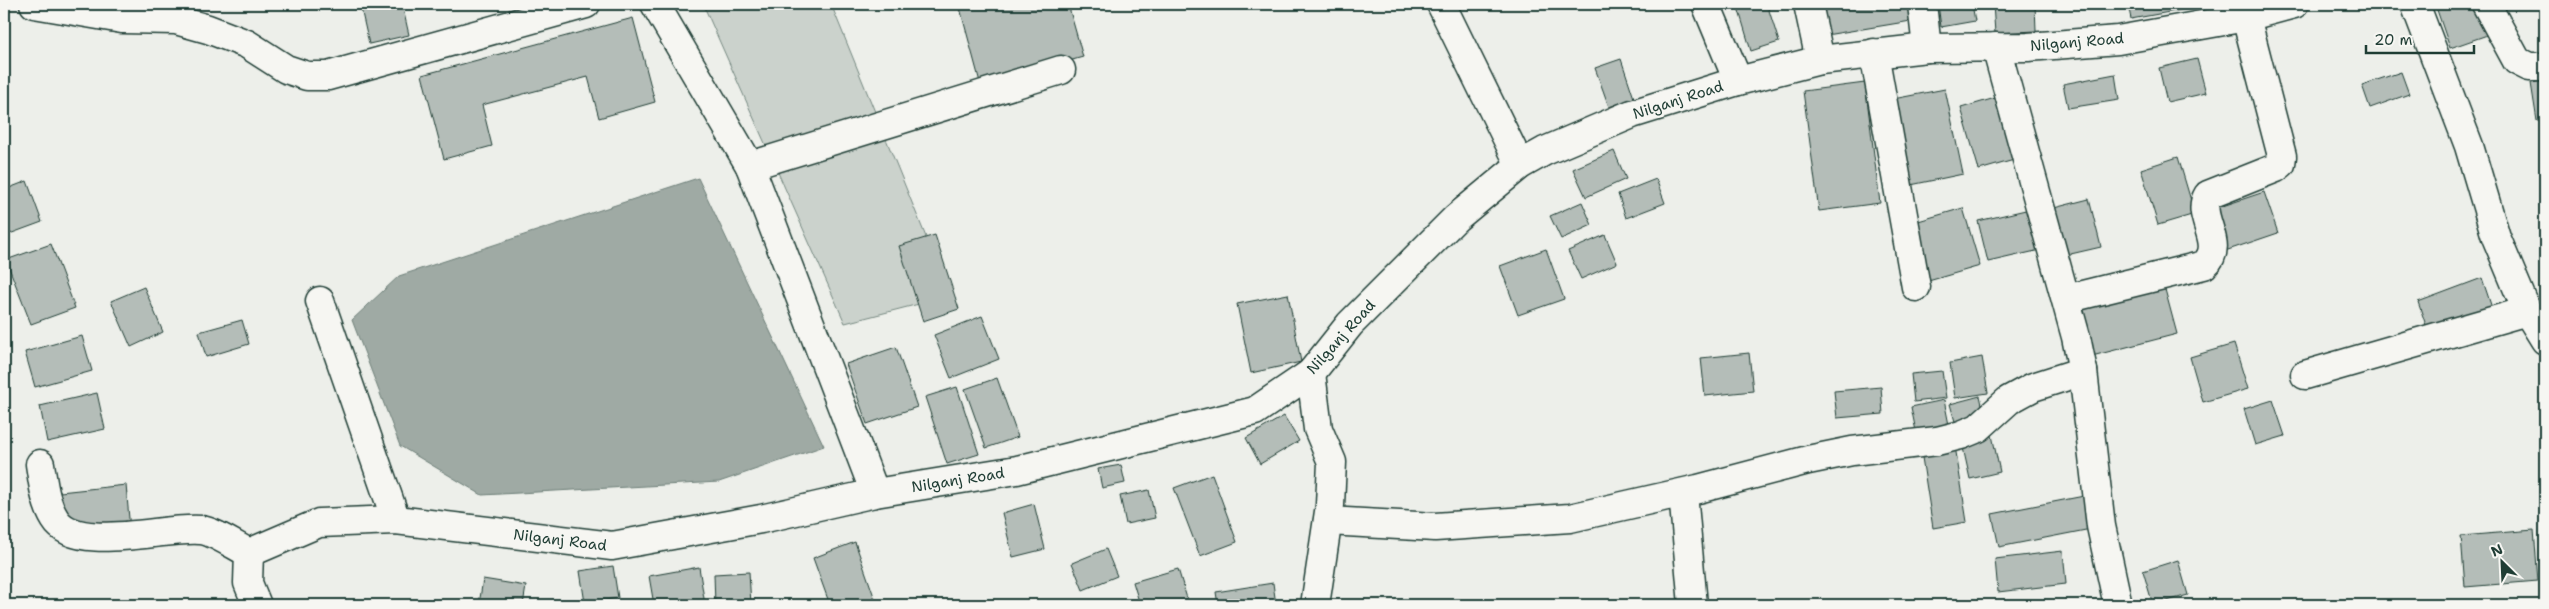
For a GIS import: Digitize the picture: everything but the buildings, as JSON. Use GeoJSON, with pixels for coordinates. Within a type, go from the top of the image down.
{"type":"FeatureCollection","features":[{"type":"Feature","properties":{"kind":"street"},"geometry":{"type":"LineString","coordinates":[[34,4],[122,19],[176,20],[247,44],[286,69],[314,76],[337,74],[586,4]]}},
{"type":"Feature","properties":{"kind":"street"},"geometry":{"type":"LineString","coordinates":[[655,4],[750,166],[875,493]]}},
{"type":"Feature","properties":{"kind":"street"},"geometry":{"type":"LineString","coordinates":[[1441,4],[1520,165]]}},
{"type":"Feature","properties":{"kind":"street"},"geometry":{"type":"LineString","coordinates":[[1706,4],[1738,80]]}},
{"type":"Feature","properties":{"kind":"street"},"geometry":{"type":"LineString","coordinates":[[1808,4],[1820,60]]}},
{"type":"Feature","properties":{"kind":"street"},"geometry":{"type":"LineString","coordinates":[[1922,4],[1927,48]]}},
{"type":"Feature","properties":{"kind":"street","name":"Nilganj Road"},"geometry":{"type":"LineString","coordinates":[[249,553],[319,523],[396,520],[612,546],[762,519],[875,493],[1017,470],[1255,411],[1311,373],[1350,324],[1456,218],[1520,165],[1545,151],[1632,114],[1738,80],[1820,60],[1927,48],[1996,47],[2118,40],[2246,17],[2294,4]]}},
{"type":"Feature","properties":{"kind":"street"},"geometry":{"type":"LineString","coordinates":[[2415,4],[2469,146],[2496,237],[2527,311],[2545,340]]}},
{"type":"Feature","properties":{"kind":"street"},"geometry":{"type":"LineString","coordinates":[[2486,4],[2517,61],[2529,67],[2545,67]]}},
{"type":"Feature","properties":{"kind":"street"},"geometry":{"type":"LineString","coordinates":[[2066,299],[2204,265],[2212,258],[2214,248],[2204,207],[2208,195],[2276,168],[2281,164],[2282,156],[2246,17]]}},
{"type":"Feature","properties":{"kind":"street"},"geometry":{"type":"LineString","coordinates":[[1996,47],[2066,299],[2083,371],[2101,526],[2118,605]]}},
{"type":"Feature","properties":{"kind":"street"},"geometry":{"type":"LineString","coordinates":[[1874,53],[1916,287]]}},
{"type":"Feature","properties":{"kind":"street"},"geometry":{"type":"LineString","coordinates":[[750,166],[1061,70]]}},
{"type":"Feature","properties":{"kind":"street"},"geometry":{"type":"LineString","coordinates":[[320,301],[396,520]]}},
{"type":"Feature","properties":{"kind":"street"},"geometry":{"type":"LineString","coordinates":[[2305,375],[2527,311]]}},
{"type":"Feature","properties":{"kind":"street"},"geometry":{"type":"LineString","coordinates":[[1328,521],[1435,527],[1570,518],[1682,493],[1852,451],[1961,435],[1978,428],[2009,400],[2033,387],[2083,371]]}},
{"type":"Feature","properties":{"kind":"street"},"geometry":{"type":"LineString","coordinates":[[1311,373],[1318,429],[1332,462],[1328,521],[1315,605]]}},
{"type":"Feature","properties":{"kind":"street"},"geometry":{"type":"LineString","coordinates":[[40,464],[47,504],[55,521],[66,532],[94,537],[202,530],[249,553],[248,583],[257,605]]}},
{"type":"Feature","properties":{"kind":"street"},"geometry":{"type":"LineString","coordinates":[[1682,493],[1693,605]]}},
{"type":"Feature","properties":{"kind":"shaded area"},"geometry":{"type":"Polygon","coordinates":[[[703,4],[831,4],[950,296],[845,323],[703,4]]]}},
{"type":"Feature","properties":{"kind":"shaded area"},"geometry":{"type":"Polygon","coordinates":[[[698,178],[824,446],[719,482],[482,495],[400,446],[352,320],[399,276],[698,178]]]}}]}
